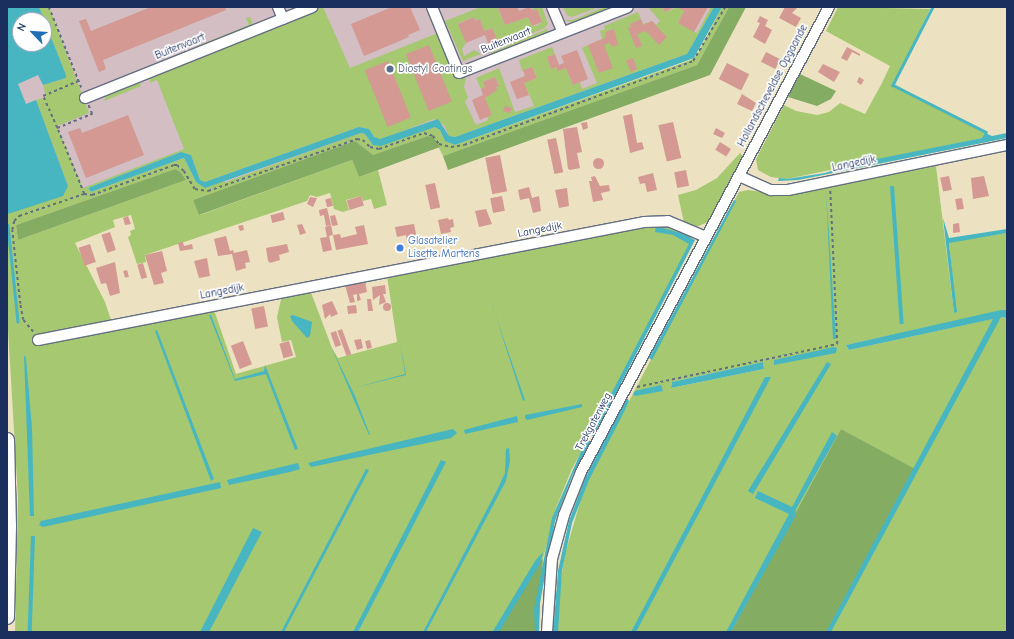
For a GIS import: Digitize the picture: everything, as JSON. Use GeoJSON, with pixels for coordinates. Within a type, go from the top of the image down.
{"type":"FeatureCollection","features":[{"type":"Feature","properties":{"kind":"highway"},"geometry":{"type":"LineString","coordinates":[[7,440],[9,526],[7,617]]}},
{"type":"Feature","properties":{"kind":"street"},"geometry":{"type":"LineString","coordinates":[[278,7],[283,19]]}},
{"type":"Feature","properties":{"kind":"street","name":"Buitenvaart"},"geometry":{"type":"LineString","coordinates":[[85,98],[313,7]]}},
{"type":"Feature","properties":{"kind":"street","name":"Buitenvaart"},"geometry":{"type":"LineString","coordinates":[[432,7],[459,73],[628,7]]}},
{"type":"Feature","properties":{"kind":"street"},"geometry":{"type":"LineString","coordinates":[[552,7],[562,32]]}},
{"type":"Feature","properties":{"kind":"street","name":"Hollandscheveldse Opgaande"},"geometry":{"type":"LineString","coordinates":[[739,176],[829,7]]}},
{"type":"Feature","properties":{"kind":"street","name":"Langedijk"},"geometry":{"type":"LineString","coordinates":[[739,176],[758,186],[777,190],[1007,145]]}},
{"type":"Feature","properties":{"kind":"street"},"geometry":{"type":"LineString","coordinates":[[706,237],[739,176]]}},
{"type":"Feature","properties":{"kind":"street","name":"Langedijk"},"geometry":{"type":"LineString","coordinates":[[38,340],[644,222],[668,221],[706,237]]}},
{"type":"Feature","properties":{"kind":"street","name":"Trekgatenweg"},"geometry":{"type":"LineString","coordinates":[[547,632],[552,559],[564,515],[581,472],[706,237]]}},
{"type":"Feature","properties":{"kind":"path"},"geometry":{"type":"LineString","coordinates":[[49,7],[92,114],[56,128]]}},
{"type":"Feature","properties":{"kind":"path"},"geometry":{"type":"LineString","coordinates":[[38,340],[22,320],[12,226],[19,216],[84,194],[92,195],[177,165],[184,171],[195,190],[208,191],[357,139],[370,147],[379,148],[424,133],[433,136],[439,144],[451,148],[464,145],[693,61],[724,7]]}},
{"type":"Feature","properties":{"kind":"path"},"geometry":{"type":"LineString","coordinates":[[79,81],[44,96],[84,194]]}},
{"type":"Feature","properties":{"kind":"path"},"geometry":{"type":"LineString","coordinates":[[627,385],[638,387],[838,344],[829,181]]}},
{"type":"Feature","properties":{"kind":"shaded area"},"geometry":{"type":"Polygon","coordinates":[[[7,7],[718,7],[693,54],[452,143],[202,186],[185,155],[95,186],[58,195],[7,87],[7,7]]]}},
{"type":"Feature","properties":{"kind":"green space"},"geometry":{"type":"Polygon","coordinates":[[[39,7],[49,7],[51,12],[41,12],[39,7]]]}},
{"type":"Feature","properties":{"kind":"green space"},"geometry":{"type":"Polygon","coordinates":[[[323,7],[350,68],[438,33],[457,78],[466,78],[464,87],[468,97],[465,102],[476,125],[488,120],[485,98],[499,85],[495,77],[483,82],[485,87],[481,89],[476,78],[499,68],[515,112],[534,106],[524,83],[537,78],[532,67],[522,71],[519,60],[552,47],[555,54],[547,57],[551,69],[556,67],[558,71],[566,68],[573,85],[580,82],[582,89],[597,83],[582,48],[602,39],[600,31],[605,29],[604,26],[638,12],[643,24],[652,21],[656,25],[660,21],[648,7],[662,7],[665,12],[678,7],[684,11],[678,23],[697,33],[711,7],[714,7],[687,54],[455,137],[449,136],[444,125],[434,119],[380,140],[374,137],[369,129],[359,127],[205,182],[226,182],[361,133],[365,134],[373,145],[435,127],[440,130],[445,141],[455,145],[691,60],[697,55],[722,7],[729,7],[697,65],[443,156],[434,138],[428,136],[373,155],[355,141],[193,200],[200,215],[352,160],[359,177],[378,170],[387,205],[374,209],[371,199],[363,201],[361,196],[346,200],[349,210],[343,212],[334,209],[330,193],[317,197],[310,195],[307,201],[145,255],[146,262],[137,264],[128,237],[131,235],[130,231],[135,229],[131,215],[113,220],[115,227],[75,243],[105,302],[112,323],[214,310],[236,374],[296,357],[291,340],[282,342],[277,317],[282,295],[310,290],[332,348],[338,358],[397,342],[387,276],[644,226],[665,226],[690,236],[692,241],[571,471],[556,508],[543,559],[540,560],[495,632],[15,632],[18,498],[7,313],[7,210],[8,214],[68,186],[36,100],[46,97],[43,85],[66,78],[52,40],[52,15],[89,113],[57,126],[83,188],[184,149],[157,80],[150,83],[150,77],[323,7]],[[181,152],[88,188],[91,192],[184,158],[196,182],[205,182],[200,180],[191,155],[181,152]],[[175,169],[16,225],[18,240],[186,180],[175,169]]]}},
{"type":"Feature","properties":{"kind":"green space"},"geometry":{"type":"Polygon","coordinates":[[[481,7],[497,7],[505,25],[528,17],[532,26],[536,26],[542,22],[537,9],[533,10],[532,7],[542,7],[548,24],[545,28],[488,51],[488,44],[497,41],[492,28],[484,31],[480,19],[475,21],[474,17],[459,23],[466,43],[462,49],[464,56],[474,50],[481,54],[463,61],[445,21],[481,7]]]}},
{"type":"Feature","properties":{"kind":"green space"},"geometry":{"type":"Polygon","coordinates":[[[563,7],[599,7],[572,17],[567,15],[563,7]]]}},
{"type":"Feature","properties":{"kind":"green space"},"geometry":{"type":"Polygon","coordinates":[[[604,7],[614,7],[574,23],[564,20],[573,20],[604,7]]]}},
{"type":"Feature","properties":{"kind":"green space"},"geometry":{"type":"Polygon","coordinates":[[[729,7],[746,7],[710,75],[448,170],[443,156],[697,65],[729,7]]]}},
{"type":"Feature","properties":{"kind":"green space"},"geometry":{"type":"Polygon","coordinates":[[[838,7],[930,9],[894,84],[987,134],[982,138],[787,179],[771,177],[758,170],[756,159],[784,105],[796,111],[817,115],[829,112],[840,103],[865,114],[882,83],[890,66],[826,31],[838,7]]]}},
{"type":"Feature","properties":{"kind":"green space"},"geometry":{"type":"Polygon","coordinates":[[[250,17],[254,27],[198,49],[197,46],[249,25],[246,18],[250,17]]]}},
{"type":"Feature","properties":{"kind":"green space"},"geometry":{"type":"Polygon","coordinates":[[[547,29],[549,33],[493,55],[490,53],[547,29]]]}},
{"type":"Feature","properties":{"kind":"green space"},"geometry":{"type":"Polygon","coordinates":[[[800,74],[836,91],[831,99],[817,106],[788,97],[800,74]]]}},
{"type":"Feature","properties":{"kind":"green space"},"geometry":{"type":"Polygon","coordinates":[[[138,81],[141,86],[104,101],[106,95],[138,81]]]}},
{"type":"Feature","properties":{"kind":"green space"},"geometry":{"type":"Polygon","coordinates":[[[428,136],[434,138],[440,147],[359,177],[352,160],[199,215],[193,200],[355,141],[373,155],[428,136]]]}},
{"type":"Feature","properties":{"kind":"green space"},"geometry":{"type":"Polygon","coordinates":[[[740,153],[744,157],[708,222],[696,227],[684,223],[678,195],[696,190],[717,178],[740,153]]]}},
{"type":"Feature","properties":{"kind":"green space"},"geometry":{"type":"Polygon","coordinates":[[[936,166],[954,313],[956,312],[949,242],[1007,233],[1007,310],[846,345],[849,350],[1001,317],[1007,318],[1007,632],[828,632],[915,470],[841,429],[731,632],[558,632],[558,600],[565,554],[585,485],[739,192],[748,190],[779,195],[809,191],[936,166]],[[763,362],[672,382],[671,388],[764,369],[763,362]]]}},
{"type":"Feature","properties":{"kind":"green space"},"geometry":{"type":"Polygon","coordinates":[[[175,169],[180,172],[186,180],[18,240],[16,225],[175,169]]]}},
{"type":"Feature","properties":{"kind":"green space"},"geometry":{"type":"Polygon","coordinates":[[[841,429],[915,469],[828,632],[731,632],[841,429]]]}},
{"type":"Feature","properties":{"kind":"green space"},"geometry":{"type":"Polygon","coordinates":[[[543,559],[538,632],[495,632],[540,560],[543,559]]]}},
{"type":"Feature","properties":{"kind":"water"},"geometry":{"type":"Polygon","coordinates":[[[7,7],[39,7],[41,12],[12,12],[12,52],[52,52],[52,40],[66,75],[66,78],[43,85],[38,75],[18,84],[26,104],[36,100],[68,186],[63,196],[8,214],[7,7]]]}},
{"type":"Feature","properties":{"kind":"water"},"geometry":{"type":"Polygon","coordinates":[[[714,7],[722,7],[694,58],[455,145],[445,141],[440,130],[435,127],[381,146],[373,145],[365,134],[361,133],[205,188],[196,182],[184,158],[91,192],[88,188],[181,152],[191,155],[200,180],[205,182],[359,127],[369,129],[374,137],[380,139],[438,119],[449,136],[455,137],[687,54],[714,7]]]}},
{"type":"Feature","properties":{"kind":"water"},"geometry":{"type":"Polygon","coordinates":[[[985,133],[992,136],[1007,133],[1007,138],[798,180],[778,181],[779,178],[787,179],[825,173],[852,164],[982,138],[985,133]]]}},
{"type":"Feature","properties":{"kind":"water"},"geometry":{"type":"Polygon","coordinates":[[[890,186],[894,186],[904,324],[900,324],[890,186]]]}},
{"type":"Feature","properties":{"kind":"water"},"geometry":{"type":"Polygon","coordinates":[[[826,190],[836,339],[833,339],[826,190]]]}},
{"type":"Feature","properties":{"kind":"water"},"geometry":{"type":"Polygon","coordinates":[[[734,200],[736,201],[652,360],[649,358],[734,200]]]}},
{"type":"Feature","properties":{"kind":"water"},"geometry":{"type":"Polygon","coordinates":[[[943,218],[949,238],[1007,229],[1007,233],[949,243],[957,312],[954,313],[943,218]]]}},
{"type":"Feature","properties":{"kind":"water"},"geometry":{"type":"Polygon","coordinates":[[[656,226],[684,234],[695,240],[614,397],[610,396],[689,244],[673,235],[655,232],[656,226]]]}},
{"type":"Feature","properties":{"kind":"water"},"geometry":{"type":"Polygon","coordinates":[[[1001,310],[1007,310],[1007,318],[1001,317],[831,632],[826,632],[993,319],[849,350],[846,345],[1001,310]]]}},
{"type":"Feature","properties":{"kind":"water"},"geometry":{"type":"Polygon","coordinates":[[[495,314],[525,400],[523,401],[495,314]]]}},
{"type":"Feature","properties":{"kind":"water"},"geometry":{"type":"Polygon","coordinates":[[[209,315],[211,315],[235,379],[264,371],[265,365],[298,449],[295,450],[266,374],[235,381],[209,315]]]}},
{"type":"Feature","properties":{"kind":"water"},"geometry":{"type":"Polygon","coordinates":[[[293,315],[312,322],[310,336],[307,338],[292,321],[290,316],[293,315]]]}},
{"type":"Feature","properties":{"kind":"water"},"geometry":{"type":"Polygon","coordinates":[[[157,330],[214,479],[211,481],[155,331],[157,330]]]}},
{"type":"Feature","properties":{"kind":"water"},"geometry":{"type":"Polygon","coordinates":[[[400,343],[406,375],[354,388],[405,374],[400,343]]]}},
{"type":"Feature","properties":{"kind":"water"},"geometry":{"type":"Polygon","coordinates":[[[834,347],[837,348],[836,353],[774,365],[774,360],[834,347]]]}},
{"type":"Feature","properties":{"kind":"water"},"geometry":{"type":"Polygon","coordinates":[[[332,349],[355,396],[370,435],[369,435],[332,349]]]}},
{"type":"Feature","properties":{"kind":"water"},"geometry":{"type":"Polygon","coordinates":[[[24,355],[26,358],[32,428],[34,516],[30,516],[24,355]]]}},
{"type":"Feature","properties":{"kind":"water"},"geometry":{"type":"Polygon","coordinates":[[[763,362],[764,369],[671,388],[672,382],[763,362]]]}},
{"type":"Feature","properties":{"kind":"water"},"geometry":{"type":"Polygon","coordinates":[[[827,362],[831,364],[753,494],[748,491],[827,362]]]}},
{"type":"Feature","properties":{"kind":"water"},"geometry":{"type":"Polygon","coordinates":[[[765,377],[771,377],[636,632],[631,632],[765,377]]]}},
{"type":"Feature","properties":{"kind":"water"},"geometry":{"type":"Polygon","coordinates":[[[661,385],[663,391],[635,396],[633,394],[635,391],[661,385]]]}},
{"type":"Feature","properties":{"kind":"water"},"geometry":{"type":"Polygon","coordinates":[[[627,398],[629,401],[589,480],[572,523],[562,571],[558,632],[553,632],[558,571],[569,521],[585,478],[627,398]]]}},
{"type":"Feature","properties":{"kind":"water"},"geometry":{"type":"Polygon","coordinates":[[[607,402],[611,402],[593,436],[588,434],[607,402]]]}},
{"type":"Feature","properties":{"kind":"water"},"geometry":{"type":"Polygon","coordinates":[[[582,404],[582,407],[527,420],[525,418],[525,415],[582,404]]]}},
{"type":"Feature","properties":{"kind":"water"},"geometry":{"type":"Polygon","coordinates":[[[517,416],[518,422],[465,434],[464,430],[517,416]]]}},
{"type":"Feature","properties":{"kind":"water"},"geometry":{"type":"Polygon","coordinates":[[[453,429],[457,433],[451,438],[311,467],[308,463],[453,429]]]}},
{"type":"Feature","properties":{"kind":"water"},"geometry":{"type":"Polygon","coordinates":[[[832,432],[837,436],[796,509],[795,517],[731,632],[726,632],[789,514],[755,498],[758,491],[792,507],[832,432]]]}},
{"type":"Feature","properties":{"kind":"water"},"geometry":{"type":"Polygon","coordinates":[[[586,440],[591,441],[573,474],[555,521],[540,603],[539,632],[535,632],[534,609],[552,518],[586,440]]]}},
{"type":"Feature","properties":{"kind":"water"},"geometry":{"type":"Polygon","coordinates":[[[509,448],[510,461],[506,481],[426,632],[423,632],[505,473],[506,449],[509,448]]]}},
{"type":"Feature","properties":{"kind":"water"},"geometry":{"type":"Polygon","coordinates":[[[441,460],[446,462],[358,632],[353,632],[441,460]]]}},
{"type":"Feature","properties":{"kind":"water"},"geometry":{"type":"Polygon","coordinates":[[[298,463],[300,469],[290,472],[229,485],[227,480],[298,463]]]}},
{"type":"Feature","properties":{"kind":"water"},"geometry":{"type":"Polygon","coordinates":[[[366,469],[369,470],[284,632],[281,632],[366,469]]]}},
{"type":"Feature","properties":{"kind":"water"},"geometry":{"type":"Polygon","coordinates":[[[220,482],[221,488],[43,527],[39,525],[41,521],[220,482]]]}},
{"type":"Feature","properties":{"kind":"water"},"geometry":{"type":"Polygon","coordinates":[[[253,528],[262,532],[209,632],[200,632],[253,528]]]}},
{"type":"Feature","properties":{"kind":"water"},"geometry":{"type":"Polygon","coordinates":[[[31,536],[35,536],[32,632],[28,632],[31,536]]]}},
{"type":"Feature","properties":{"kind":"water"},"geometry":{"type":"Polygon","coordinates":[[[543,552],[540,564],[499,632],[493,631],[535,561],[543,552]]]}},
{"type":"Feature","properties":{"kind":"building"},"geometry":{"type":"Polygon","coordinates":[[[151,7],[225,7],[226,10],[103,60],[106,69],[99,72],[79,21],[86,19],[91,31],[151,7]]]}},
{"type":"Feature","properties":{"kind":"building"},"geometry":{"type":"Polygon","coordinates":[[[392,7],[410,7],[420,30],[408,35],[409,37],[364,56],[351,24],[392,7]]]}},
{"type":"Feature","properties":{"kind":"building"},"geometry":{"type":"Polygon","coordinates":[[[517,7],[519,11],[529,7],[533,10],[537,9],[542,22],[532,26],[528,17],[505,25],[498,8],[517,7]]]}},
{"type":"Feature","properties":{"kind":"building"},"geometry":{"type":"Polygon","coordinates":[[[662,7],[675,7],[665,12],[662,7]]]}},
{"type":"Feature","properties":{"kind":"building"},"geometry":{"type":"Polygon","coordinates":[[[677,7],[708,7],[694,32],[678,23],[684,11],[677,7]]]}},
{"type":"Feature","properties":{"kind":"building"},"geometry":{"type":"Polygon","coordinates":[[[785,7],[798,7],[792,13],[801,18],[796,27],[779,18],[785,7]]]}},
{"type":"Feature","properties":{"kind":"building"},"geometry":{"type":"Polygon","coordinates":[[[760,16],[768,20],[765,26],[772,30],[765,44],[753,37],[760,23],[757,22],[760,16]]]}},
{"type":"Feature","properties":{"kind":"building"},"geometry":{"type":"Polygon","coordinates":[[[474,17],[475,21],[480,19],[484,31],[492,28],[498,41],[488,44],[485,35],[466,43],[458,24],[474,17]]]}},
{"type":"Feature","properties":{"kind":"building"},"geometry":{"type":"Polygon","coordinates":[[[641,19],[643,25],[652,21],[667,37],[659,45],[646,31],[637,34],[642,46],[636,48],[628,28],[631,27],[630,24],[641,19]]]}},
{"type":"Feature","properties":{"kind":"building"},"geometry":{"type":"Polygon","coordinates":[[[614,29],[618,45],[613,47],[609,43],[604,45],[613,68],[599,73],[588,45],[605,38],[605,32],[614,29]]]}},
{"type":"Feature","properties":{"kind":"building"},"geometry":{"type":"Polygon","coordinates":[[[429,45],[452,102],[429,111],[406,54],[429,45]]]}},
{"type":"Feature","properties":{"kind":"building"},"geometry":{"type":"Polygon","coordinates":[[[847,47],[860,54],[860,56],[852,52],[847,61],[841,58],[847,47]]]}},
{"type":"Feature","properties":{"kind":"building"},"geometry":{"type":"Polygon","coordinates":[[[577,50],[588,79],[573,85],[566,68],[558,71],[556,67],[551,69],[547,57],[555,54],[559,65],[564,63],[561,56],[577,50]]]}},
{"type":"Feature","properties":{"kind":"building"},"geometry":{"type":"Polygon","coordinates":[[[766,52],[780,59],[775,69],[761,62],[766,52]]]}},
{"type":"Feature","properties":{"kind":"building"},"geometry":{"type":"Polygon","coordinates":[[[633,58],[637,69],[631,72],[626,61],[633,58]]]}},
{"type":"Feature","properties":{"kind":"building"},"geometry":{"type":"Polygon","coordinates":[[[388,61],[411,118],[388,127],[365,70],[388,61]]]}},
{"type":"Feature","properties":{"kind":"building"},"geometry":{"type":"Polygon","coordinates":[[[727,63],[749,74],[741,90],[719,79],[727,63]]]}},
{"type":"Feature","properties":{"kind":"building"},"geometry":{"type":"Polygon","coordinates":[[[823,64],[840,72],[834,82],[818,72],[823,64]]]}},
{"type":"Feature","properties":{"kind":"building"},"geometry":{"type":"Polygon","coordinates":[[[532,67],[537,78],[524,83],[529,95],[517,99],[510,82],[525,76],[523,70],[532,67]]]}},
{"type":"Feature","properties":{"kind":"building"},"geometry":{"type":"Polygon","coordinates":[[[495,77],[499,86],[496,87],[497,90],[485,98],[492,115],[480,120],[472,100],[483,95],[481,89],[485,87],[483,82],[495,77]]]}},
{"type":"Feature","properties":{"kind":"building"},"geometry":{"type":"Polygon","coordinates":[[[859,77],[864,80],[861,85],[857,82],[859,77]]]}},
{"type":"Feature","properties":{"kind":"building"},"geometry":{"type":"Polygon","coordinates":[[[742,94],[756,103],[752,111],[737,104],[742,94]]]}},
{"type":"Feature","properties":{"kind":"building"},"geometry":{"type":"Polygon","coordinates":[[[505,106],[512,108],[510,113],[503,111],[505,106]]]}},
{"type":"Feature","properties":{"kind":"building"},"geometry":{"type":"Polygon","coordinates":[[[632,114],[637,143],[642,142],[644,149],[630,153],[623,116],[632,114]]]}},
{"type":"Feature","properties":{"kind":"building"},"geometry":{"type":"Polygon","coordinates":[[[128,115],[144,155],[86,178],[68,132],[80,128],[82,133],[128,115]]]}},
{"type":"Feature","properties":{"kind":"building"},"geometry":{"type":"Polygon","coordinates":[[[587,122],[588,128],[583,130],[581,123],[587,122]]]}},
{"type":"Feature","properties":{"kind":"building"},"geometry":{"type":"Polygon","coordinates":[[[673,122],[681,158],[667,161],[658,125],[673,122]]]}},
{"type":"Feature","properties":{"kind":"building"},"geometry":{"type":"Polygon","coordinates":[[[577,127],[582,152],[577,153],[580,168],[570,170],[568,169],[563,129],[577,127]]]}},
{"type":"Feature","properties":{"kind":"building"},"geometry":{"type":"Polygon","coordinates":[[[716,128],[725,133],[722,138],[713,134],[716,128]]]}},
{"type":"Feature","properties":{"kind":"building"},"geometry":{"type":"Polygon","coordinates":[[[556,138],[563,172],[554,174],[547,140],[556,138]]]}},
{"type":"Feature","properties":{"kind":"building"},"geometry":{"type":"Polygon","coordinates":[[[720,142],[731,149],[726,157],[715,150],[720,142]]]}},
{"type":"Feature","properties":{"kind":"building"},"geometry":{"type":"Polygon","coordinates":[[[500,155],[507,191],[492,194],[485,158],[500,155]]]}},
{"type":"Feature","properties":{"kind":"building"},"geometry":{"type":"Polygon","coordinates":[[[596,158],[600,158],[602,159],[602,167],[596,168],[593,165],[593,161],[596,158]]]}},
{"type":"Feature","properties":{"kind":"building"},"geometry":{"type":"Polygon","coordinates":[[[686,170],[689,186],[677,188],[674,172],[686,170]]]}},
{"type":"Feature","properties":{"kind":"building"},"geometry":{"type":"Polygon","coordinates":[[[653,173],[657,190],[647,192],[645,183],[640,184],[638,177],[653,173]]]}},
{"type":"Feature","properties":{"kind":"building"},"geometry":{"type":"Polygon","coordinates":[[[595,176],[600,186],[609,185],[610,191],[601,193],[603,200],[593,202],[589,181],[592,181],[591,177],[595,176]]]}},
{"type":"Feature","properties":{"kind":"building"},"geometry":{"type":"Polygon","coordinates":[[[949,176],[952,190],[943,192],[940,178],[949,176]]]}},
{"type":"Feature","properties":{"kind":"building"},"geometry":{"type":"Polygon","coordinates":[[[984,176],[989,196],[973,199],[971,178],[984,176]]]}},
{"type":"Feature","properties":{"kind":"building"},"geometry":{"type":"Polygon","coordinates":[[[435,183],[440,207],[430,210],[425,185],[435,183]]]}},
{"type":"Feature","properties":{"kind":"building"},"geometry":{"type":"Polygon","coordinates":[[[529,187],[532,198],[539,196],[541,211],[533,213],[529,198],[520,200],[518,190],[529,187]]]}},
{"type":"Feature","properties":{"kind":"building"},"geometry":{"type":"Polygon","coordinates":[[[567,188],[569,206],[559,208],[555,190],[567,188]]]}},
{"type":"Feature","properties":{"kind":"building"},"geometry":{"type":"Polygon","coordinates":[[[361,196],[364,206],[350,210],[347,200],[361,196]]]}},
{"type":"Feature","properties":{"kind":"building"},"geometry":{"type":"Polygon","coordinates":[[[502,196],[505,211],[493,213],[490,198],[502,196]]]}},
{"type":"Feature","properties":{"kind":"building"},"geometry":{"type":"Polygon","coordinates":[[[310,197],[317,198],[313,207],[307,204],[310,197]]]}},
{"type":"Feature","properties":{"kind":"building"},"geometry":{"type":"Polygon","coordinates":[[[331,198],[333,206],[327,207],[325,199],[331,198]]]}},
{"type":"Feature","properties":{"kind":"building"},"geometry":{"type":"Polygon","coordinates":[[[962,198],[964,209],[957,210],[955,199],[962,198]]]}},
{"type":"Feature","properties":{"kind":"building"},"geometry":{"type":"Polygon","coordinates":[[[327,208],[331,225],[326,226],[324,215],[320,216],[319,210],[327,208]]]}},
{"type":"Feature","properties":{"kind":"building"},"geometry":{"type":"Polygon","coordinates":[[[486,209],[492,224],[479,227],[475,211],[486,209]]]}},
{"type":"Feature","properties":{"kind":"building"},"geometry":{"type":"Polygon","coordinates":[[[283,212],[285,220],[272,223],[270,215],[283,212]]]}},
{"type":"Feature","properties":{"kind":"building"},"geometry":{"type":"Polygon","coordinates":[[[335,215],[338,225],[332,226],[330,216],[335,215]]]}},
{"type":"Feature","properties":{"kind":"building"},"geometry":{"type":"Polygon","coordinates":[[[128,216],[131,224],[125,225],[123,218],[128,216]]]}},
{"type":"Feature","properties":{"kind":"building"},"geometry":{"type":"Polygon","coordinates":[[[448,218],[449,220],[453,219],[454,227],[450,228],[451,232],[441,234],[438,220],[448,218]]]}},
{"type":"Feature","properties":{"kind":"building"},"geometry":{"type":"Polygon","coordinates":[[[959,223],[960,232],[953,233],[953,224],[959,223]]]}},
{"type":"Feature","properties":{"kind":"building"},"geometry":{"type":"Polygon","coordinates":[[[302,224],[306,233],[300,235],[297,225],[302,224]]]}},
{"type":"Feature","properties":{"kind":"building"},"geometry":{"type":"Polygon","coordinates":[[[414,224],[417,239],[407,241],[406,235],[397,237],[395,227],[414,224]]]}},
{"type":"Feature","properties":{"kind":"building"},"geometry":{"type":"Polygon","coordinates":[[[243,225],[244,230],[240,231],[238,226],[243,225]]]}},
{"type":"Feature","properties":{"kind":"building"},"geometry":{"type":"Polygon","coordinates":[[[331,225],[333,235],[329,236],[332,250],[323,252],[320,238],[327,237],[325,227],[331,225]]]}},
{"type":"Feature","properties":{"kind":"building"},"geometry":{"type":"Polygon","coordinates":[[[364,225],[368,244],[336,250],[333,235],[340,234],[341,238],[357,234],[355,227],[364,225]]]}},
{"type":"Feature","properties":{"kind":"building"},"geometry":{"type":"Polygon","coordinates":[[[110,232],[116,250],[107,253],[101,235],[110,232]]]}},
{"type":"Feature","properties":{"kind":"building"},"geometry":{"type":"Polygon","coordinates":[[[226,236],[230,251],[233,250],[234,253],[247,250],[250,262],[245,263],[246,268],[236,271],[232,254],[218,256],[214,239],[226,236]]]}},
{"type":"Feature","properties":{"kind":"building"},"geometry":{"type":"Polygon","coordinates":[[[183,242],[184,246],[192,244],[193,249],[180,251],[178,243],[183,242]]]}},
{"type":"Feature","properties":{"kind":"building"},"geometry":{"type":"Polygon","coordinates":[[[90,244],[96,262],[84,266],[79,248],[90,244]]]}},
{"type":"Feature","properties":{"kind":"building"},"geometry":{"type":"Polygon","coordinates":[[[287,244],[289,252],[279,255],[280,260],[270,263],[268,261],[266,248],[287,244]]]}},
{"type":"Feature","properties":{"kind":"building"},"geometry":{"type":"Polygon","coordinates":[[[162,251],[167,271],[161,273],[164,283],[154,285],[145,255],[162,251]]]}},
{"type":"Feature","properties":{"kind":"building"},"geometry":{"type":"Polygon","coordinates":[[[207,258],[210,276],[199,278],[194,261],[207,258]]]}},
{"type":"Feature","properties":{"kind":"building"},"geometry":{"type":"Polygon","coordinates":[[[115,262],[120,293],[110,296],[106,283],[101,284],[96,268],[115,262]]]}},
{"type":"Feature","properties":{"kind":"building"},"geometry":{"type":"Polygon","coordinates":[[[143,263],[147,277],[141,279],[137,265],[143,263]]]}},
{"type":"Feature","properties":{"kind":"building"},"geometry":{"type":"Polygon","coordinates":[[[127,270],[129,277],[125,278],[123,271],[127,270]]]}},
{"type":"Feature","properties":{"kind":"building"},"geometry":{"type":"Polygon","coordinates":[[[365,281],[367,292],[359,294],[361,300],[357,301],[357,294],[353,295],[355,302],[350,303],[345,285],[365,281]]]}},
{"type":"Feature","properties":{"kind":"building"},"geometry":{"type":"Polygon","coordinates":[[[385,285],[386,294],[383,294],[386,302],[379,305],[380,295],[373,300],[372,287],[385,285]]]}},
{"type":"Feature","properties":{"kind":"building"},"geometry":{"type":"Polygon","coordinates":[[[367,299],[371,299],[373,311],[368,311],[367,299]]]}},
{"type":"Feature","properties":{"kind":"building"},"geometry":{"type":"Polygon","coordinates":[[[332,301],[338,314],[331,317],[330,314],[325,319],[322,305],[332,301]]]}},
{"type":"Feature","properties":{"kind":"building"},"geometry":{"type":"Polygon","coordinates":[[[385,303],[389,303],[391,307],[389,311],[385,311],[383,309],[383,305],[385,303]]]}},
{"type":"Feature","properties":{"kind":"building"},"geometry":{"type":"Polygon","coordinates":[[[356,305],[357,313],[348,314],[347,306],[356,305]]]}},
{"type":"Feature","properties":{"kind":"building"},"geometry":{"type":"Polygon","coordinates":[[[264,306],[268,327],[255,329],[251,308],[264,306]]]}},
{"type":"Feature","properties":{"kind":"building"},"geometry":{"type":"Polygon","coordinates":[[[342,329],[351,354],[347,356],[337,331],[342,329]]]}},
{"type":"Feature","properties":{"kind":"building"},"geometry":{"type":"Polygon","coordinates":[[[336,331],[341,345],[335,347],[330,333],[336,331]]]}},
{"type":"Feature","properties":{"kind":"building"},"geometry":{"type":"Polygon","coordinates":[[[361,339],[363,348],[357,350],[354,340],[361,339]]]}},
{"type":"Feature","properties":{"kind":"building"},"geometry":{"type":"Polygon","coordinates":[[[370,340],[372,348],[367,349],[365,341],[370,340]]]}},
{"type":"Feature","properties":{"kind":"building"},"geometry":{"type":"Polygon","coordinates":[[[243,341],[252,364],[240,369],[231,346],[243,341]]]}},
{"type":"Feature","properties":{"kind":"building"},"geometry":{"type":"Polygon","coordinates":[[[289,341],[293,355],[284,358],[279,344],[289,341]]]}},
{"type":"Feature","properties":{"kind":"waterway"},"geometry":{"type":"LineString","coordinates":[[933,7],[893,85],[986,132]]}},
{"type":"Feature","properties":{"kind":"waterway"},"geometry":{"type":"LineString","coordinates":[[8,225],[18,321]]}},
{"type":"Feature","properties":{"kind":"place","name":"Diostyl Coatings"},"geometry":{"type":"Point","coordinates":[390,69]}},
{"type":"Feature","properties":{"kind":"place","name":"Glasatelier Lisette Martens"},"geometry":{"type":"Point","coordinates":[400,248]}}]}
